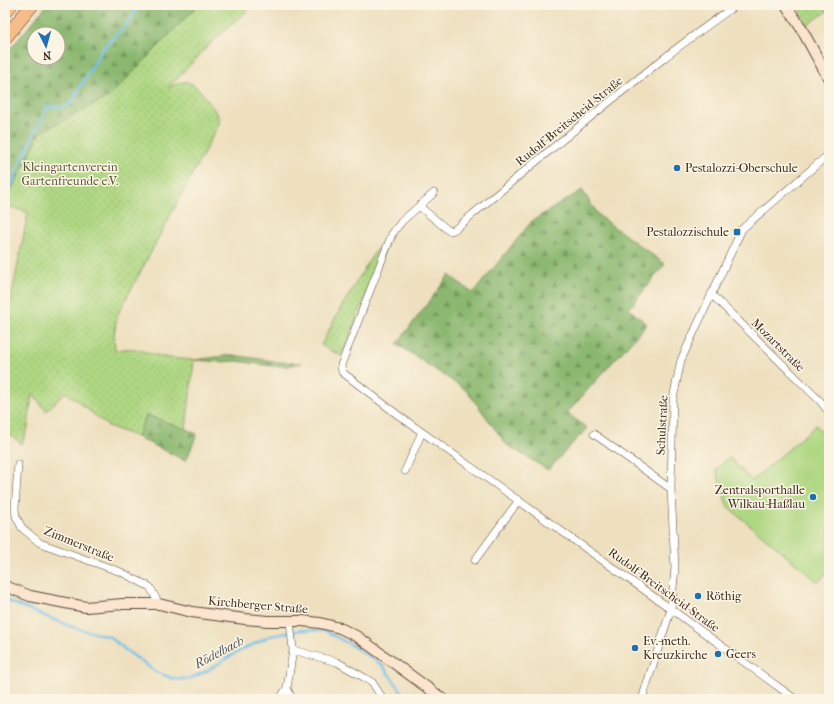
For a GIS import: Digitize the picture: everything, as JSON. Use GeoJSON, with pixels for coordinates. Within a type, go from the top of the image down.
{"type":"FeatureCollection","features":[{"type":"Feature","properties":{"kind":"highway"},"geometry":{"type":"LineString","coordinates":[[5,12],[11,5]]}},
{"type":"Feature","properties":{"kind":"highway"},"geometry":{"type":"LineString","coordinates":[[5,38],[32,5]]}},
{"type":"Feature","properties":{"kind":"main road"},"geometry":{"type":"LineString","coordinates":[[786,5],[805,33],[829,79]]}},
{"type":"Feature","properties":{"kind":"main road","name":"Kirchberger Straße"},"geometry":{"type":"LineString","coordinates":[[5,586],[30,596],[86,607],[123,604],[159,604],[192,612],[290,625],[320,623],[340,628],[358,637],[443,699]]}},
{"type":"Feature","properties":{"kind":"street","name":"Rudolf-Breitscheid-Straße"},"geometry":{"type":"LineString","coordinates":[[419,206],[449,231],[454,230],[664,58],[736,5]]}},
{"type":"Feature","properties":{"kind":"street","name":"Schulstraße"},"geometry":{"type":"LineString","coordinates":[[642,699],[671,609],[675,568],[671,489],[673,399],[681,360],[742,229],[829,154]]}},
{"type":"Feature","properties":{"kind":"street","name":"Rudolf-Breitscheid-Straße"},"geometry":{"type":"LineString","coordinates":[[434,193],[402,221],[392,234],[341,365],[342,372],[422,432],[795,699]]}},
{"type":"Feature","properties":{"kind":"street","name":"Mozartstraße"},"geometry":{"type":"LineString","coordinates":[[711,294],[820,401],[829,412]]}},
{"type":"Feature","properties":{"kind":"street"},"geometry":{"type":"LineString","coordinates":[[405,471],[422,432]]}},
{"type":"Feature","properties":{"kind":"street"},"geometry":{"type":"LineString","coordinates":[[594,434],[671,489]]}},
{"type":"Feature","properties":{"kind":"street","name":"Zimmerstraße"},"geometry":{"type":"LineString","coordinates":[[18,464],[15,509],[16,516],[22,528],[40,543],[122,572],[150,587],[159,604]]}},
{"type":"Feature","properties":{"kind":"street"},"geometry":{"type":"LineString","coordinates":[[475,560],[519,500]]}},
{"type":"Feature","properties":{"kind":"street"},"geometry":{"type":"LineString","coordinates":[[280,699],[287,688],[293,650],[290,625]]}},
{"type":"Feature","properties":{"kind":"street"},"geometry":{"type":"LineString","coordinates":[[293,650],[337,662],[372,682],[383,699]]}},
{"type":"Feature","properties":{"kind":"street"},"geometry":{"type":"LineString","coordinates":[[287,688],[292,699]]}},
{"type":"Feature","properties":{"kind":"green space"},"geometry":{"type":"Polygon","coordinates":[[[47,5],[198,5],[110,96],[41,132],[8,196],[5,212],[5,55],[26,30],[26,66],[66,66],[66,26],[29,26],[47,5]]]}},
{"type":"Feature","properties":{"kind":"green space","name":"Kleingartenverein Gartenfreunde e.V."},"geometry":{"type":"Polygon","coordinates":[[[198,5],[254,5],[212,42],[168,88],[183,82],[195,86],[204,95],[217,114],[219,124],[117,316],[114,336],[115,351],[134,349],[163,357],[194,360],[186,429],[146,415],[137,437],[108,426],[66,392],[46,411],[32,393],[28,427],[22,444],[5,431],[5,329],[28,213],[6,205],[8,196],[41,132],[110,96],[198,5]]]}},
{"type":"Feature","properties":{"kind":"green space"},"geometry":{"type":"Polygon","coordinates":[[[799,5],[829,5],[829,10],[807,25],[799,5]]]}},
{"type":"Feature","properties":{"kind":"green space"},"geometry":{"type":"Polygon","coordinates":[[[582,190],[599,216],[665,264],[629,309],[647,324],[567,413],[587,428],[548,470],[507,445],[467,391],[397,344],[449,275],[473,293],[532,221],[582,190]]]}},
{"type":"Feature","properties":{"kind":"green space"},"geometry":{"type":"Polygon","coordinates":[[[392,234],[341,356],[321,345],[339,311],[371,258],[381,244],[392,234]]]}},
{"type":"Feature","properties":{"kind":"green space"},"geometry":{"type":"Polygon","coordinates":[[[232,355],[280,362],[302,363],[288,366],[272,366],[237,361],[220,362],[194,360],[232,355]]]}},
{"type":"Feature","properties":{"kind":"green space"},"geometry":{"type":"Polygon","coordinates":[[[146,415],[197,434],[186,461],[137,437],[146,415]]]}},
{"type":"Feature","properties":{"kind":"green space"},"geometry":{"type":"Polygon","coordinates":[[[816,425],[829,442],[829,572],[818,582],[727,506],[716,470],[729,457],[752,481],[816,425]]]}},
{"type":"Feature","properties":{"kind":"waterway"},"geometry":{"type":"LineString","coordinates":[[5,204],[15,175],[47,107],[69,106],[103,48],[126,25],[141,5]]}},
{"type":"Feature","properties":{"kind":"waterway","name":"Rödelbach"},"geometry":{"type":"LineString","coordinates":[[5,600],[72,627],[110,637],[156,672],[174,679],[188,679],[207,671],[232,655],[270,636],[301,630],[325,631],[351,645],[382,665],[409,699]]}},
{"type":"Feature","properties":{"kind":"place","name":"Pestalozzi-Oberschule"},"geometry":{"type":"Point","coordinates":[677,168]}},
{"type":"Feature","properties":{"kind":"place","name":"Pestalozzischule"},"geometry":{"type":"Point","coordinates":[737,232]}},
{"type":"Feature","properties":{"kind":"place","name":"Zentralsporthalle Wilkau-Haßlau"},"geometry":{"type":"Point","coordinates":[813,497]}},
{"type":"Feature","properties":{"kind":"place","name":"Röthig"},"geometry":{"type":"Point","coordinates":[698,596]}},
{"type":"Feature","properties":{"kind":"place","name":"Ev.-meth. Kreuzkirche"},"geometry":{"type":"Point","coordinates":[635,648]}},
{"type":"Feature","properties":{"kind":"place","name":"Geers"},"geometry":{"type":"Point","coordinates":[718,654]}}]}
